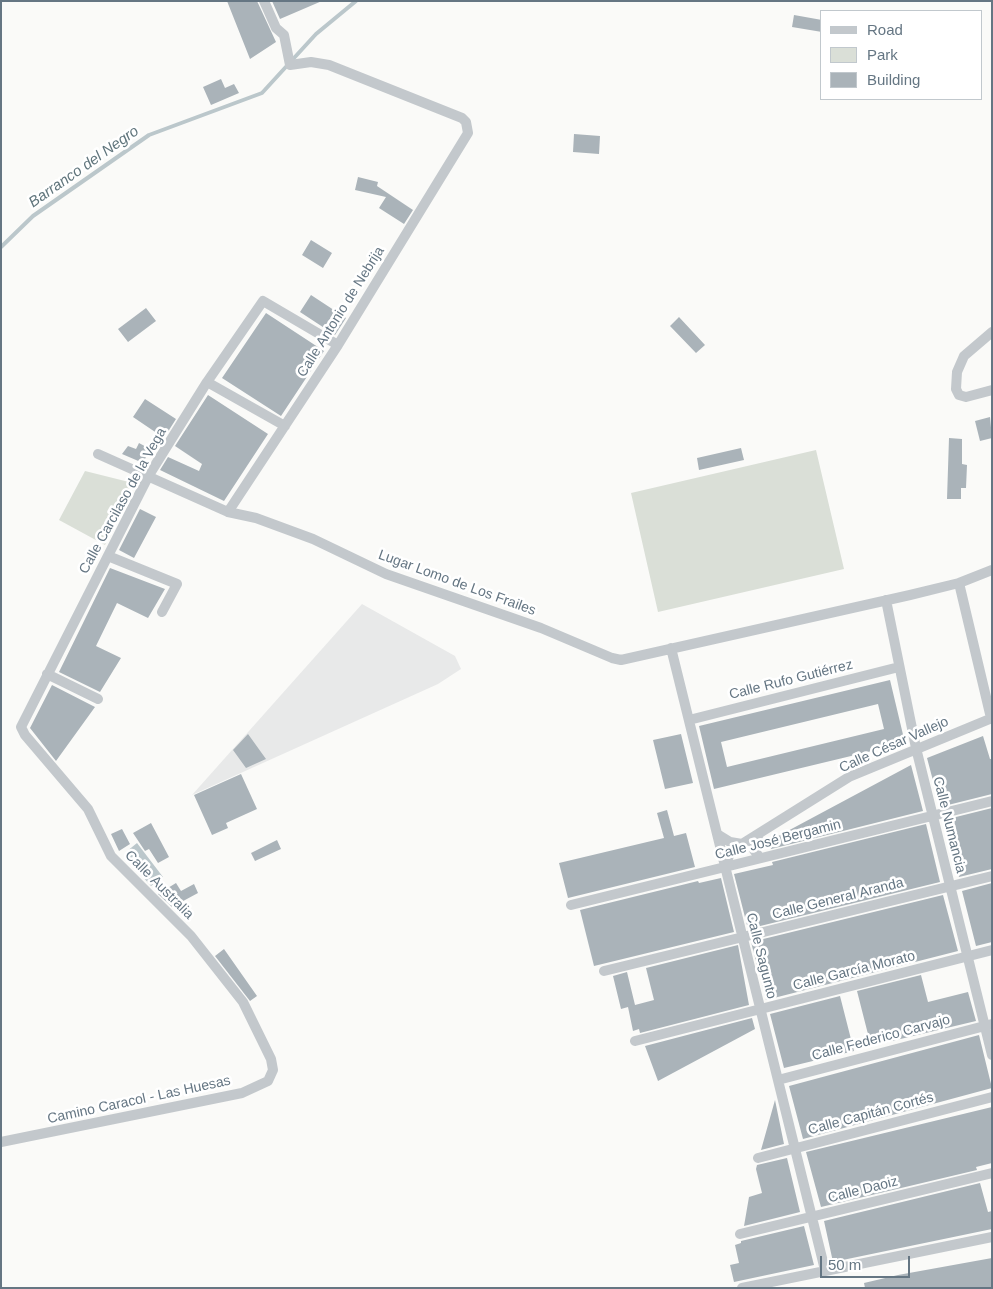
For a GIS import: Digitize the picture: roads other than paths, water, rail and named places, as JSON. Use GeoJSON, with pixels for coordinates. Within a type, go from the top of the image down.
{"type":"FeatureCollection","features":[{"type":"Feature","properties":{"kind":"street","name":"Calle Antonio de Nebrija"},"geometry":{"type":"LineString","coordinates":[[228,512],[338,345],[468,133],[466,122],[462,118],[329,64],[312,62],[290,65],[284,35],[276,28],[264,1]]}},
{"type":"Feature","properties":{"kind":"street","name":"Calle Carcilaso de la Vega"},"geometry":{"type":"LineString","coordinates":[[22,723],[149,475],[207,382],[263,301],[338,345]]}},
{"type":"Feature","properties":{"kind":"street"},"geometry":{"type":"LineString","coordinates":[[992,332],[964,356],[958,372],[956,389],[958,395],[966,396],[992,390]]}},
{"type":"Feature","properties":{"kind":"street"},"geometry":{"type":"LineString","coordinates":[[207,382],[285,426]]}},
{"type":"Feature","properties":{"kind":"street","name":"Lugar Lomo de Los Frailes"},"geometry":{"type":"LineString","coordinates":[[98,454],[149,475],[228,512],[272,524],[312,539],[386,574],[541,628],[621,660],[672,648]]}},
{"type":"Feature","properties":{"kind":"street"},"geometry":{"type":"LineString","coordinates":[[108,556],[177,584],[162,612]]}},
{"type":"Feature","properties":{"kind":"street"},"geometry":{"type":"LineString","coordinates":[[672,648],[959,583],[992,570]]}},
{"type":"Feature","properties":{"kind":"street"},"geometry":{"type":"LineString","coordinates":[[959,583],[991,718]]}},
{"type":"Feature","properties":{"kind":"street","name":"Calle Numancia"},"geometry":{"type":"LineString","coordinates":[[886,600],[916,748],[967,957],[988,1025],[992,1055]]}},
{"type":"Feature","properties":{"kind":"street","name":"Calle Sagunto"},"geometry":{"type":"LineString","coordinates":[[672,648],[741,937],[825,1270]]}},
{"type":"Feature","properties":{"kind":"street","name":"Calle Rufo Gutiérrez"},"geometry":{"type":"LineString","coordinates":[[689,720],[899,667]]}},
{"type":"Feature","properties":{"kind":"street"},"geometry":{"type":"LineString","coordinates":[[47,674],[98,699]]}},
{"type":"Feature","properties":{"kind":"street","name":"Calle César Vallejo"},"geometry":{"type":"LineString","coordinates":[[725,867],[730,853],[742,844],[849,778],[916,748],[991,718]]}},
{"type":"Feature","properties":{"kind":"street","name":"Calle Australia"},"geometry":{"type":"LineString","coordinates":[[22,723],[22,732],[88,809],[111,856],[191,936],[243,1002],[271,1059],[273,1070]]}},
{"type":"Feature","properties":{"kind":"street","name":"Calle José Bergamin"},"geometry":{"type":"LineString","coordinates":[[571,905],[992,801]]}},
{"type":"Feature","properties":{"kind":"street"},"geometry":{"type":"LineString","coordinates":[[717,834],[730,842],[742,844]]}},
{"type":"Feature","properties":{"kind":"street"},"geometry":{"type":"LineString","coordinates":[[759,834],[754,843],[754,850],[760,858]]}},
{"type":"Feature","properties":{"kind":"street","name":"Calle General Aranda"},"geometry":{"type":"LineString","coordinates":[[604,971],[992,876]]}},
{"type":"Feature","properties":{"kind":"street","name":"Calle García Morato"},"geometry":{"type":"LineString","coordinates":[[635,1041],[992,950]]}},
{"type":"Feature","properties":{"kind":"street","name":"Calle Federico Carvajo"},"geometry":{"type":"LineString","coordinates":[[778,1080],[988,1025]]}},
{"type":"Feature","properties":{"kind":"street","name":"Camino Caracol - Las Huesas"},"geometry":{"type":"LineString","coordinates":[[1,1142],[242,1093],[268,1081],[273,1070]]}},
{"type":"Feature","properties":{"kind":"street","name":"Calle Capitán Cortés"},"geometry":{"type":"LineString","coordinates":[[758,1158],[992,1097]]}},
{"type":"Feature","properties":{"kind":"street","name":"Calle Daoiz"},"geometry":{"type":"LineString","coordinates":[[740,1234],[992,1173]]}},
{"type":"Feature","properties":{"kind":"street"},"geometry":{"type":"LineString","coordinates":[[742,1288],[992,1237]]}},
{"type":"Feature","properties":{"kind":"waterway","name":"Barranco del Negro"},"geometry":{"type":"LineString","coordinates":[[1,247],[33,216],[149,135],[262,93],[316,34],[356,1]]}}]}
